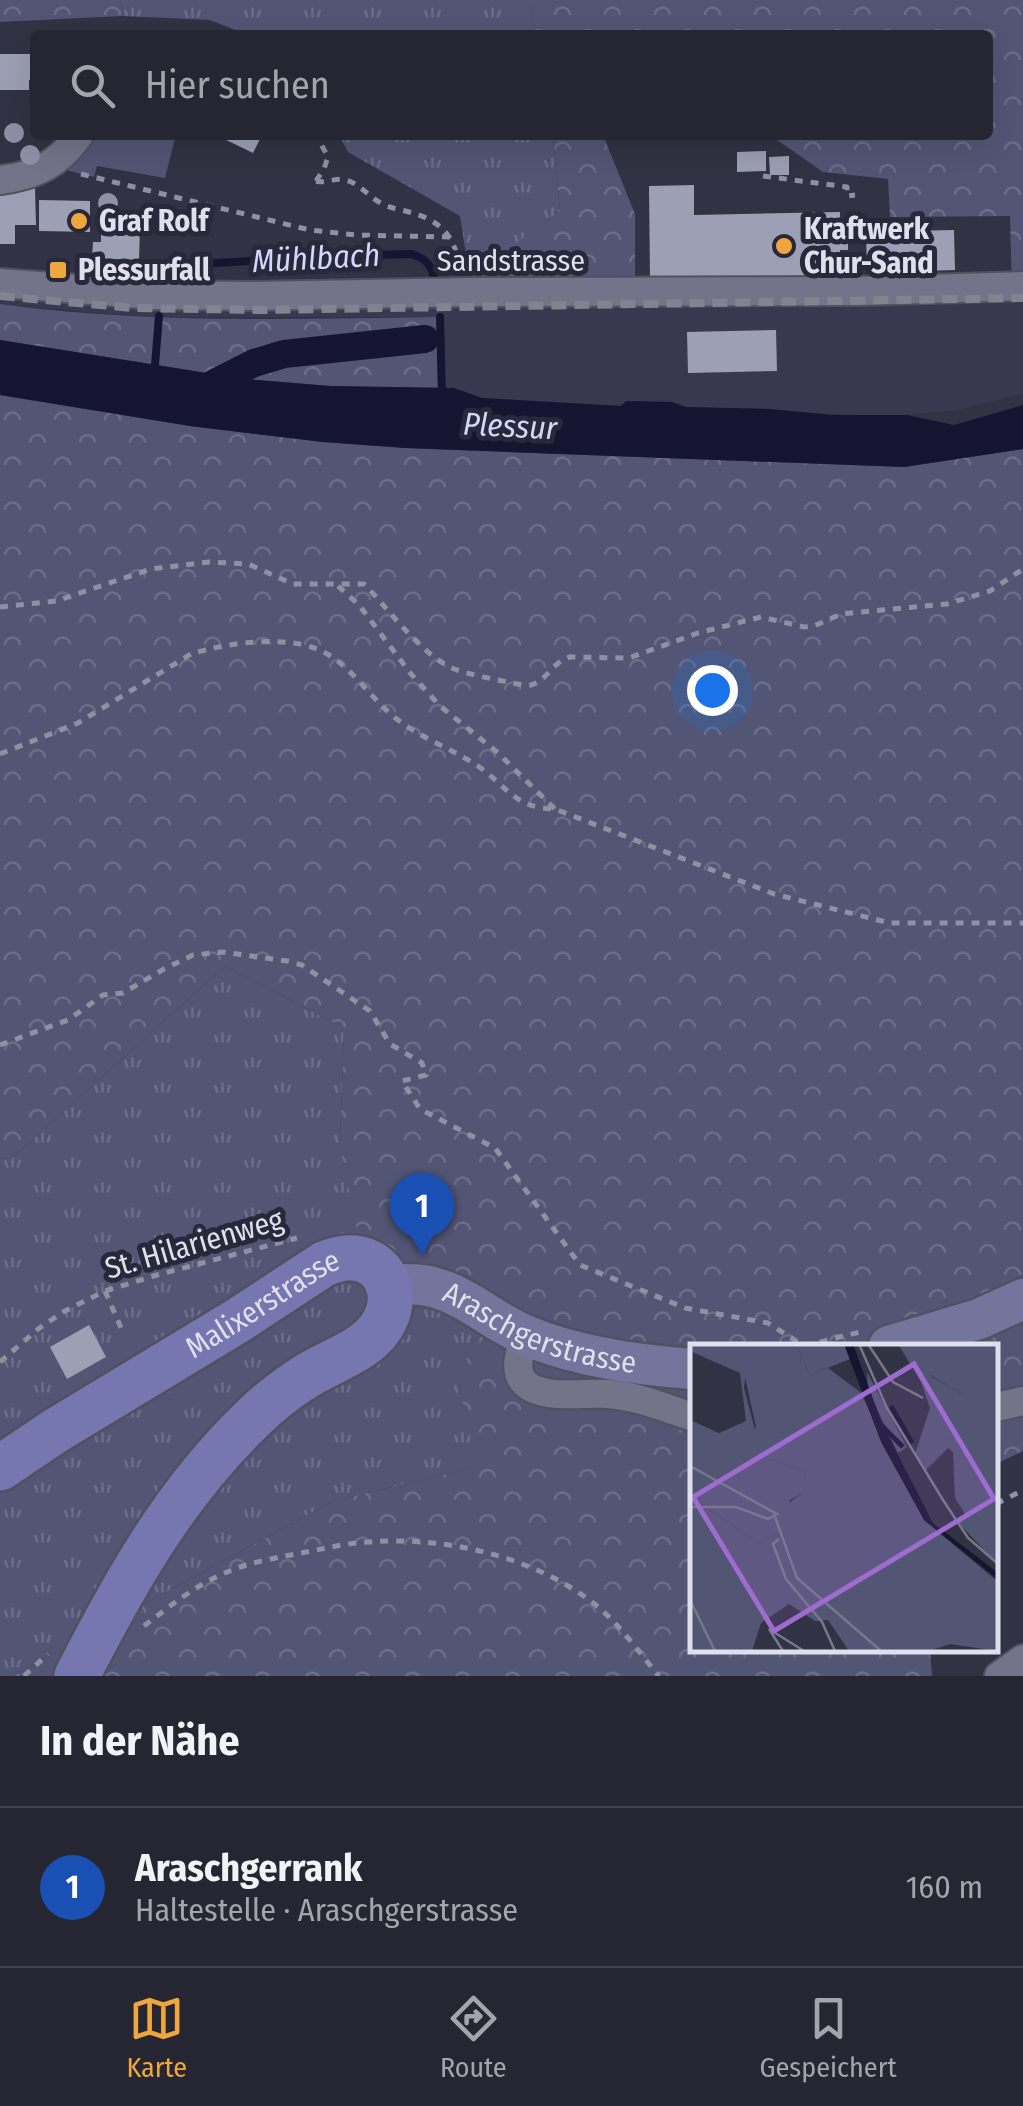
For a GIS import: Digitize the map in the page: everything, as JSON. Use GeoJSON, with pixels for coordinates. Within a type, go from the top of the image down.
{"type":"FeatureCollection","features":[{"type":"Feature","properties":{"kind":"main road","name":"Malixerstrasse"},"geometry":{"type":"LineString","coordinates":[[0,1468],[324,1264],[339,1258],[363,1260],[374,1266],[389,1284],[390,1307],[379,1330],[356,1349],[280,1395],[203,1470],[148,1545],[85,1659]]}},
{"type":"Feature","properties":{"kind":"street"},"geometry":{"type":"LineString","coordinates":[[0,180],[30,175],[49,166],[75,140]]}},
{"type":"Feature","properties":{"kind":"street","name":"Sandstrasse"},"geometry":{"type":"LineString","coordinates":[[0,282],[154,295],[860,292],[1023,286]]}},
{"type":"Feature","properties":{"kind":"street","name":"Araschgerstrasse"},"geometry":{"type":"LineString","coordinates":[[389,1284],[434,1287],[525,1335],[580,1352],[690,1369]]}},
{"type":"Feature","properties":{"kind":"street"},"geometry":{"type":"LineString","coordinates":[[880,1338],[979,1319],[1023,1299]]}},
{"type":"Feature","properties":{"kind":"street"},"geometry":{"type":"LineString","coordinates":[[525,1335],[519,1373],[534,1390],[613,1394],[690,1416]]}},
{"type":"Feature","properties":{"kind":"street"},"geometry":{"type":"LineString","coordinates":[[998,1407],[1023,1401]]}},
{"type":"Feature","properties":{"kind":"street"},"geometry":{"type":"LineString","coordinates":[[999,1676],[1023,1659]]}},
{"type":"Feature","properties":{"kind":"path"},"geometry":{"type":"LineString","coordinates":[[319,140],[327,162],[316,181],[343,179],[381,204],[426,218],[450,237],[460,262],[460,293]]}},
{"type":"Feature","properties":{"kind":"path"},"geometry":{"type":"LineString","coordinates":[[49,166],[310,230],[450,237]]}},
{"type":"Feature","properties":{"kind":"path"},"geometry":{"type":"LineString","coordinates":[[763,176],[847,187],[847,196],[855,195]]}},
{"type":"Feature","properties":{"kind":"path"},"geometry":{"type":"LineString","coordinates":[[0,606],[56,601],[152,569],[209,562],[248,564],[293,584],[364,584],[439,660],[456,670],[527,686],[537,685],[556,664],[570,656],[629,658],[698,633],[762,617],[804,627],[840,614],[946,604],[990,591],[1023,569]]}},
{"type":"Feature","properties":{"kind":"path"},"geometry":{"type":"LineString","coordinates":[[335,585],[359,606],[440,706],[497,752],[555,810]]}},
{"type":"Feature","properties":{"kind":"path"},"geometry":{"type":"LineString","coordinates":[[0,754],[78,723],[191,654],[269,642],[298,643],[330,655],[403,724],[478,766],[519,801],[555,810],[774,894],[890,923],[1023,923]]}},
{"type":"Feature","properties":{"kind":"path"},"geometry":{"type":"LineString","coordinates":[[0,1045],[68,1020],[102,995],[123,993],[194,955],[223,952],[294,963],[370,1011],[390,1044],[422,1063],[426,1075],[402,1081],[420,1109],[494,1148],[580,1265],[684,1308],[768,1322],[801,1344]]}},
{"type":"Feature","properties":{"kind":"path","name":"St. Hilarienweg"},"geometry":{"type":"LineString","coordinates":[[0,1362],[63,1312],[105,1291],[310,1234]]}},
{"type":"Feature","properties":{"kind":"path"},"geometry":{"type":"LineString","coordinates":[[105,1291],[122,1330]]}},
{"type":"Feature","properties":{"kind":"path"},"geometry":{"type":"LineString","coordinates":[[823,1344],[880,1338]]}},
{"type":"Feature","properties":{"kind":"path"},"geometry":{"type":"LineString","coordinates":[[998,1503],[1023,1490]]}},
{"type":"Feature","properties":{"kind":"path"},"geometry":{"type":"LineString","coordinates":[[85,1659],[116,1645],[203,1584],[244,1566],[362,1542],[429,1542],[518,1562],[559,1581],[594,1603],[659,1676]]}},
{"type":"Feature","properties":{"kind":"shaded area"},"geometry":{"type":"Polygon","coordinates":[[[0,283],[1023,286],[1023,394],[953,411],[885,416],[686,407],[672,402],[627,401],[622,406],[482,398],[442,388],[439,317],[108,314],[0,304],[0,283]]]}},
{"type":"Feature","properties":{"kind":"green space"},"geometry":{"type":"Polygon","coordinates":[[[0,0],[120,0],[123,16],[0,22],[0,0]]]}},
{"type":"Feature","properties":{"kind":"green space"},"geometry":{"type":"Polygon","coordinates":[[[120,0],[530,0],[535,30],[235,30],[210,20],[123,16],[120,0]]]}},
{"type":"Feature","properties":{"kind":"green space"},"geometry":{"type":"Polygon","coordinates":[[[530,0],[1023,0],[1023,286],[1012,286],[1010,216],[890,217],[888,179],[823,172],[777,140],[993,140],[993,30],[535,30],[530,0]]]}},
{"type":"Feature","properties":{"kind":"green space"},"geometry":{"type":"Polygon","coordinates":[[[74,140],[174,140],[165,178],[97,166],[94,177],[49,166],[74,140]]]}},
{"type":"Feature","properties":{"kind":"green space"},"geometry":{"type":"Polygon","coordinates":[[[342,140],[553,140],[560,211],[509,249],[507,293],[472,292],[460,216],[348,152],[342,140]]]}},
{"type":"Feature","properties":{"kind":"green space"},"geometry":{"type":"Polygon","coordinates":[[[553,140],[605,140],[635,214],[635,293],[507,293],[508,249],[560,211],[553,140]]]}},
{"type":"Feature","properties":{"kind":"green space"},"geometry":{"type":"Polygon","coordinates":[[[0,304],[164,317],[440,317],[442,388],[330,386],[244,379],[0,340],[0,304]]]}},
{"type":"Feature","properties":{"kind":"green space"},"geometry":{"type":"Polygon","coordinates":[[[0,395],[190,426],[406,448],[904,467],[1023,449],[1023,1451],[998,1463],[998,1344],[690,1344],[690,1651],[930,1651],[932,1676],[13,1676],[333,1501],[477,1467],[459,1387],[470,1345],[492,1319],[363,1260],[340,1146],[344,1028],[225,966],[11,1159],[0,1158],[0,395]]]}},
{"type":"Feature","properties":{"kind":"green space"},"geometry":{"type":"Polygon","coordinates":[[[225,966],[344,1028],[340,1146],[493,1319],[459,1387],[478,1467],[333,1501],[13,1676],[0,1676],[0,1158],[11,1159],[225,966]]]}},
{"type":"Feature","properties":{"kind":"water","name":"Plessur"},"geometry":{"type":"Polygon","coordinates":[[[0,340],[244,379],[330,386],[454,388],[482,398],[621,406],[626,401],[672,402],[686,407],[907,415],[954,425],[1023,405],[1023,449],[904,467],[323,442],[190,426],[0,395],[0,340]]]}},
{"type":"Feature","properties":{"kind":"building"},"geometry":{"type":"Polygon","coordinates":[[[0,54],[30,54],[29,90],[0,90],[0,54]]]}},
{"type":"Feature","properties":{"kind":"building"},"geometry":{"type":"Polygon","coordinates":[[[226,140],[260,140],[253,153],[226,140]]]}},
{"type":"Feature","properties":{"kind":"building"},"geometry":{"type":"Polygon","coordinates":[[[766,151],[766,171],[737,172],[737,152],[766,151]]]}},
{"type":"Feature","properties":{"kind":"building"},"geometry":{"type":"Polygon","coordinates":[[[789,156],[789,175],[770,175],[769,157],[789,156]]]}},
{"type":"Feature","properties":{"kind":"building"},"geometry":{"type":"Polygon","coordinates":[[[694,185],[694,215],[840,212],[840,235],[848,235],[848,250],[840,250],[841,275],[650,278],[649,186],[694,185]]]}},
{"type":"Feature","properties":{"kind":"building"},"geometry":{"type":"Polygon","coordinates":[[[35,188],[36,225],[15,225],[15,244],[0,244],[0,189],[35,188]]]}},
{"type":"Feature","properties":{"kind":"building"},"geometry":{"type":"Polygon","coordinates":[[[39,200],[90,201],[90,232],[39,231],[39,200]]]}},
{"type":"Feature","properties":{"kind":"building"},"geometry":{"type":"Polygon","coordinates":[[[101,227],[140,229],[139,260],[92,258],[93,242],[101,242],[101,227]]]}},
{"type":"Feature","properties":{"kind":"building"},"geometry":{"type":"Polygon","coordinates":[[[954,230],[955,270],[867,273],[866,232],[954,230]]]}},
{"type":"Feature","properties":{"kind":"building"},"geometry":{"type":"Polygon","coordinates":[[[776,330],[777,371],[688,373],[687,332],[776,330]]]}},
{"type":"Feature","properties":{"kind":"building"},"geometry":{"type":"Polygon","coordinates":[[[89,1325],[106,1357],[67,1379],[50,1347],[89,1325]]]}},
{"type":"Feature","properties":{"kind":"waterway","name":"Mühlbach"},"geometry":{"type":"LineString","coordinates":[[155,267],[411,254],[428,264],[435,281]]}},
{"type":"Feature","properties":{"kind":"waterway","name":"Mühlbach"},"geometry":{"type":"LineString","coordinates":[[161,285],[161,275],[182,273],[182,265]]}},
{"type":"Feature","properties":{"kind":"waterway","name":"Mühlbach"},"geometry":{"type":"LineString","coordinates":[[151,370],[155,365],[159,316]]}},
{"type":"Feature","properties":{"kind":"waterway","name":"Mühlbach"},"geometry":{"type":"LineString","coordinates":[[440,317],[442,398]]}},
{"type":"Feature","properties":{"kind":"waterway"},"geometry":{"type":"LineString","coordinates":[[195,393],[254,363],[284,354],[425,339]]}},
{"type":"Feature","properties":{"kind":"railway"},"geometry":{"type":"LineString","coordinates":[[0,296],[133,308],[262,310],[1023,298]]}},
{"type":"Feature","properties":{"kind":"place","name":"Graf Rolf"},"geometry":{"type":"Point","coordinates":[79,221]}},
{"type":"Feature","properties":{"kind":"place","name":"Kraftwerk Chur-Sand"},"geometry":{"type":"Point","coordinates":[784,246]}},
{"type":"Feature","properties":{"kind":"place","name":"Plessurfall"},"geometry":{"type":"Point","coordinates":[58,270]}},
{"type":"Feature","properties":{"kind":"place","name":"Araschgerrank"},"geometry":{"type":"Point","coordinates":[422,1255]}}]}
